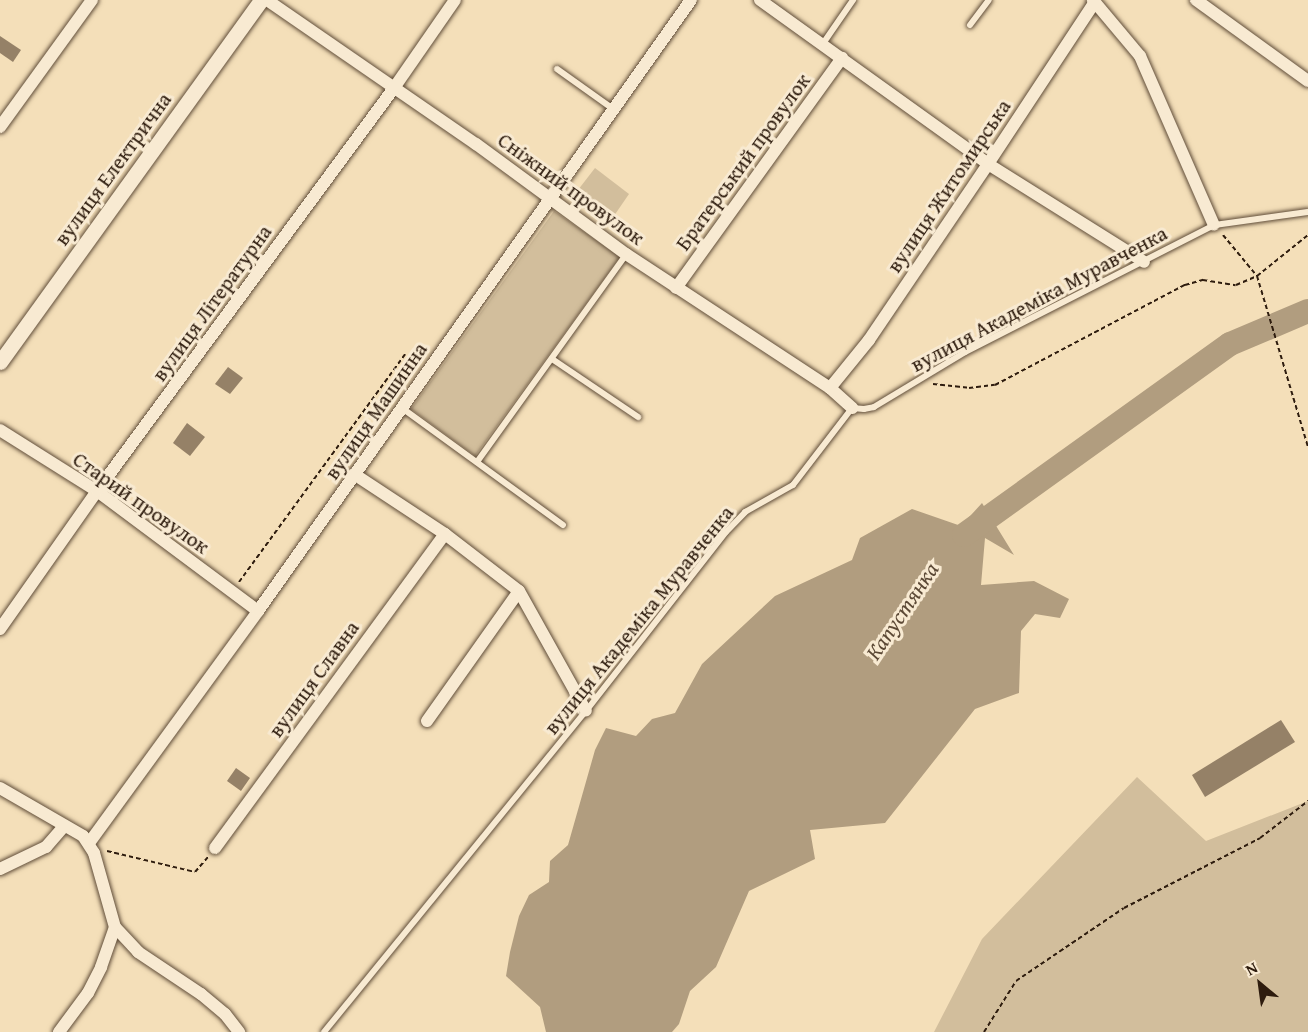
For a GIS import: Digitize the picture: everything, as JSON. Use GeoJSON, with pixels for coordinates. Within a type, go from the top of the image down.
{"type":"FeatureCollection","features":[{"type":"Feature","properties":{"kind":"street"},"geometry":{"type":"LineString","coordinates":[[0,127],[92,0]]}},
{"type":"Feature","properties":{"kind":"street","name":"вулиця Електрична"},"geometry":{"type":"LineString","coordinates":[[0,362],[261,0]]}},
{"type":"Feature","properties":{"kind":"street","name":"Сніжний провулок"},"geometry":{"type":"LineString","coordinates":[[267,0],[552,199],[626,254],[830,388],[852,408]]}},
{"type":"Feature","properties":{"kind":"street","name":"вулиця Літературна"},"geometry":{"type":"LineString","coordinates":[[0,629],[97,491],[394,88],[455,0]]}},
{"type":"Feature","properties":{"kind":"street","name":"вулиця Машинна"},"geometry":{"type":"LineString","coordinates":[[89,843],[552,199],[691,0]]}},
{"type":"Feature","properties":{"kind":"street"},"geometry":{"type":"LineString","coordinates":[[760,0],[988,164],[1144,262]]}},
{"type":"Feature","properties":{"kind":"street"},"geometry":{"type":"LineString","coordinates":[[1196,0],[1308,81]]}},
{"type":"Feature","properties":{"kind":"street"},"geometry":{"type":"LineString","coordinates":[[1093,1],[1140,56],[1214,225]]}},
{"type":"Feature","properties":{"kind":"street","name":"вулиця Житомирська"},"geometry":{"type":"LineString","coordinates":[[830,388],[869,340],[988,164],[1093,1]]}},
{"type":"Feature","properties":{"kind":"street","name":"Братерський провулок"},"geometry":{"type":"LineString","coordinates":[[676,288],[842,58]]}},
{"type":"Feature","properties":{"kind":"street","name":"Старий провулок"},"geometry":{"type":"LineString","coordinates":[[0,430],[97,491],[258,610]]}},
{"type":"Feature","properties":{"kind":"street"},"geometry":{"type":"LineString","coordinates":[[354,474],[444,534],[519,591],[586,711]]}},
{"type":"Feature","properties":{"kind":"street","name":"вулиця Славна"},"geometry":{"type":"LineString","coordinates":[[215,848],[444,534]]}},
{"type":"Feature","properties":{"kind":"street"},"geometry":{"type":"LineString","coordinates":[[427,721],[519,591]]}},
{"type":"Feature","properties":{"kind":"street"},"geometry":{"type":"LineString","coordinates":[[0,788],[83,836],[89,843],[115,927],[138,952],[225,1014],[239,1032]]}},
{"type":"Feature","properties":{"kind":"street"},"geometry":{"type":"LineString","coordinates":[[0,869],[46,847],[63,825]]}},
{"type":"Feature","properties":{"kind":"street"},"geometry":{"type":"LineString","coordinates":[[59,1032],[88,993],[101,967],[115,927]]}},
{"type":"Feature","properties":{"kind":"lane"},"geometry":{"type":"LineString","coordinates":[[822,45],[853,0]]}},
{"type":"Feature","properties":{"kind":"lane"},"geometry":{"type":"LineString","coordinates":[[970,25],[989,0]]}},
{"type":"Feature","properties":{"kind":"lane"},"geometry":{"type":"LineString","coordinates":[[557,69],[614,109]]}},
{"type":"Feature","properties":{"kind":"lane","name":"вулиця Академіка Муравченка"},"geometry":{"type":"LineString","coordinates":[[324,1032],[586,711],[726,532],[745,512],[793,485],[852,408],[864,410],[874,407],[982,343],[1214,225],[1308,212]]}},
{"type":"Feature","properties":{"kind":"lane"},"geometry":{"type":"LineString","coordinates":[[477,462],[626,254]]}},
{"type":"Feature","properties":{"kind":"lane"},"geometry":{"type":"LineString","coordinates":[[552,359],[638,417]]}},
{"type":"Feature","properties":{"kind":"lane"},"geometry":{"type":"LineString","coordinates":[[402,408],[563,525]]}},
{"type":"Feature","properties":{"kind":"path"},"geometry":{"type":"LineString","coordinates":[[1214,225],[1257,276],[1308,447]]}},
{"type":"Feature","properties":{"kind":"path"},"geometry":{"type":"LineString","coordinates":[[916,381],[969,388],[995,385],[1185,285],[1203,280],[1236,285],[1257,276],[1308,235]]}},
{"type":"Feature","properties":{"kind":"path"},"geometry":{"type":"LineString","coordinates":[[232,591],[405,354]]}},
{"type":"Feature","properties":{"kind":"path"},"geometry":{"type":"LineString","coordinates":[[984,1032],[1016,981],[1124,908],[1260,838],[1308,801]]}},
{"type":"Feature","properties":{"kind":"path"},"geometry":{"type":"LineString","coordinates":[[89,843],[114,854],[195,872],[215,848]]}},
{"type":"Feature","properties":{"kind":"shaded area"},"geometry":{"type":"Polygon","coordinates":[[[595,168],[629,194],[607,226],[571,199],[595,168]]]}},
{"type":"Feature","properties":{"kind":"shaded area"},"geometry":{"type":"Polygon","coordinates":[[[554,211],[620,257],[475,456],[411,409],[554,211]]]}},
{"type":"Feature","properties":{"kind":"shaded area"},"geometry":{"type":"Polygon","coordinates":[[[1137,777],[1206,841],[1308,801],[1308,1032],[934,1032],[982,939],[1137,777]]]}},
{"type":"Feature","properties":{"kind":"water"},"geometry":{"type":"Polygon","coordinates":[[[982,503],[1014,555],[985,538],[981,585],[1034,581],[1069,599],[1060,618],[1035,614],[1021,631],[1019,693],[975,709],[885,823],[810,830],[815,859],[749,891],[716,967],[690,991],[679,1024],[672,1032],[546,1032],[540,1007],[506,976],[510,952],[519,916],[529,895],[549,882],[550,861],[568,845],[595,750],[606,728],[636,736],[652,719],[675,713],[702,664],[775,596],[852,560],[860,538],[912,509],[961,526],[982,503]]]}},
{"type":"Feature","properties":{"kind":"building"},"geometry":{"type":"Polygon","coordinates":[[[0,36],[21,50],[13,62],[0,53],[0,36]]]}},
{"type":"Feature","properties":{"kind":"building"},"geometry":{"type":"Polygon","coordinates":[[[228,367],[243,378],[230,394],[215,384],[228,367]]]}},
{"type":"Feature","properties":{"kind":"building"},"geometry":{"type":"Polygon","coordinates":[[[187,423],[205,437],[190,456],[173,443],[187,423]]]}},
{"type":"Feature","properties":{"kind":"building"},"geometry":{"type":"Polygon","coordinates":[[[1281,720],[1295,742],[1205,797],[1192,775],[1281,720]]]}},
{"type":"Feature","properties":{"kind":"building"},"geometry":{"type":"Polygon","coordinates":[[[236,768],[250,778],[241,791],[227,781],[236,768]]]}},
{"type":"Feature","properties":{"kind":"waterway","name":"Капустянка"},"geometry":{"type":"LineString","coordinates":[[964,535],[1230,344],[1308,311]]}}]}
